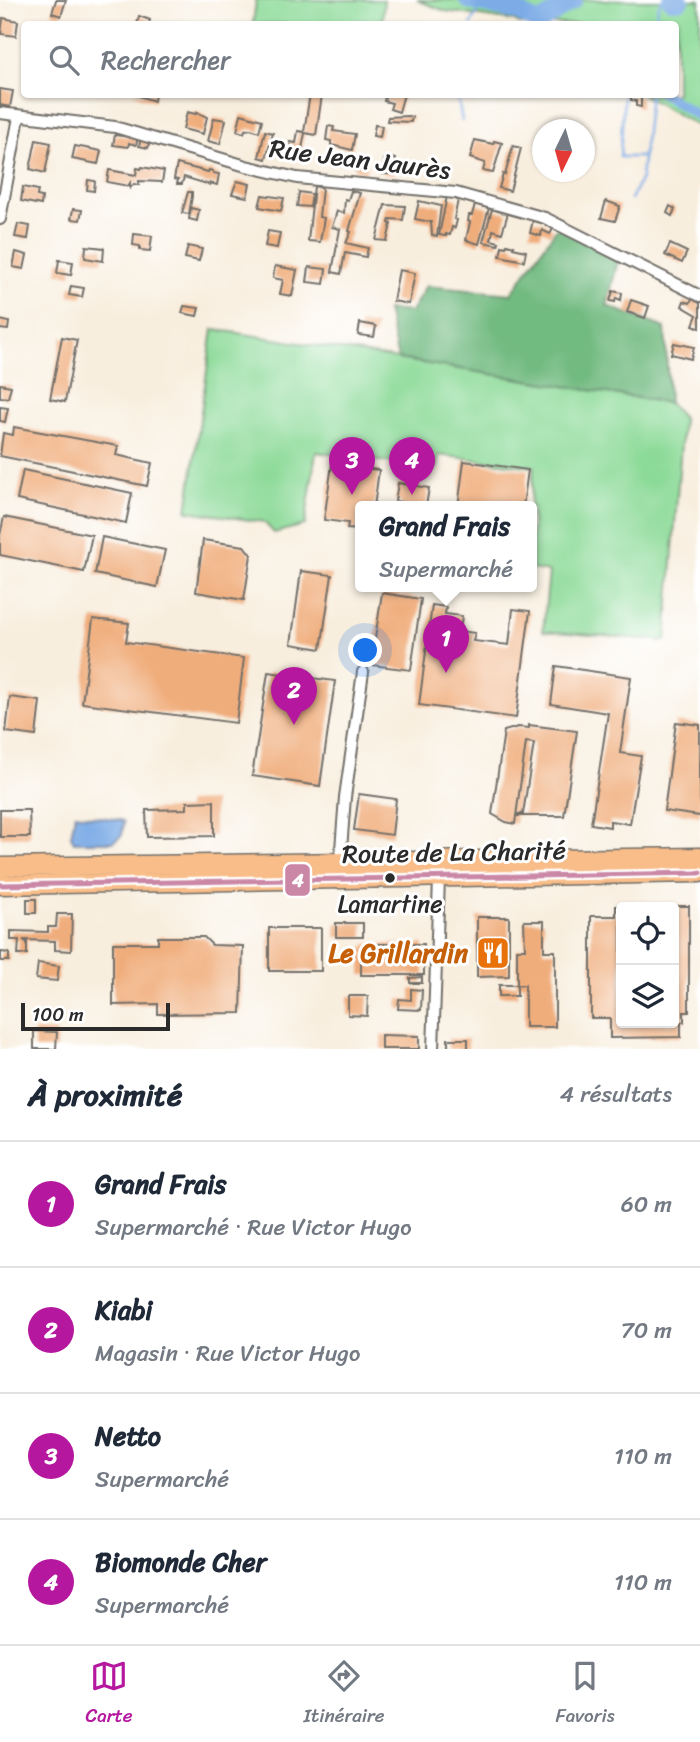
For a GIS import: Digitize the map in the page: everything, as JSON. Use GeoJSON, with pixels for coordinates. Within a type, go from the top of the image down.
{"type":"FeatureCollection","features":[{"type":"Feature","properties":{"kind":"main road","name":"Route de La Charité"},"geometry":{"type":"LineString","coordinates":[[0,867],[700,858]]}},
{"type":"Feature","properties":{"kind":"main road","name":"Route de La Charité"},"geometry":{"type":"LineString","coordinates":[[0,885],[700,873]]}},
{"type":"Feature","properties":{"kind":"street","name":"Rue Jean Jaurès"},"geometry":{"type":"LineString","coordinates":[[0,113],[116,127],[246,166],[297,178],[456,192],[545,218],[700,296]]}},
{"type":"Feature","properties":{"kind":"street"},"geometry":{"type":"LineString","coordinates":[[0,219],[19,117]]}},
{"type":"Feature","properties":{"kind":"street"},"geometry":{"type":"LineString","coordinates":[[340,863],[345,797],[363,672]]}},
{"type":"Feature","properties":{"kind":"street"},"geometry":{"type":"LineString","coordinates":[[433,1049],[439,879]]}},
{"type":"Feature","properties":{"kind":"green space"},"geometry":{"type":"Polygon","coordinates":[[[256,0],[384,0],[382,21],[253,21],[256,0]]]}},
{"type":"Feature","properties":{"kind":"green space"},"geometry":{"type":"Polygon","coordinates":[[[417,0],[700,0],[700,127],[648,98],[679,98],[679,21],[514,21],[445,11],[417,0]]]}},
{"type":"Feature","properties":{"kind":"green space"},"geometry":{"type":"Polygon","coordinates":[[[559,225],[619,256],[607,306],[665,328],[669,403],[398,359],[387,310],[411,312],[426,286],[511,294],[559,225]]]}},
{"type":"Feature","properties":{"kind":"green space"},"geometry":{"type":"Polygon","coordinates":[[[213,329],[669,403],[683,418],[666,641],[543,631],[549,572],[537,570],[537,501],[531,501],[534,467],[439,455],[436,469],[316,452],[305,525],[274,533],[264,522],[187,511],[213,329]]]}},
{"type":"Feature","properties":{"kind":"water"},"geometry":{"type":"Polygon","coordinates":[[[75,814],[121,820],[124,822],[122,835],[113,842],[74,842],[71,836],[75,814]]]}},
{"type":"Feature","properties":{"kind":"building"},"geometry":{"type":"Polygon","coordinates":[[[56,0],[66,0],[61,16],[52,13],[56,0]]]}},
{"type":"Feature","properties":{"kind":"building"},"geometry":{"type":"Polygon","coordinates":[[[139,16],[150,20],[150,21],[138,21],[139,16]]]}},
{"type":"Feature","properties":{"kind":"building"},"geometry":{"type":"Polygon","coordinates":[[[3,18],[18,21],[16,36],[1,34],[3,18]]]}},
{"type":"Feature","properties":{"kind":"building"},"geometry":{"type":"Polygon","coordinates":[[[0,89],[13,91],[10,107],[0,105],[0,89]]]}},
{"type":"Feature","properties":{"kind":"building"},"geometry":{"type":"Polygon","coordinates":[[[309,98],[322,98],[316,135],[305,133],[302,149],[291,151],[290,142],[296,143],[298,131],[304,132],[309,98]]]}},
{"type":"Feature","properties":{"kind":"building"},"geometry":{"type":"Polygon","coordinates":[[[385,98],[403,98],[399,112],[390,109],[392,103],[384,101],[385,98]]]}},
{"type":"Feature","properties":{"kind":"building"},"geometry":{"type":"Polygon","coordinates":[[[641,98],[641,107],[636,106],[636,101],[631,100],[641,98]]]}},
{"type":"Feature","properties":{"kind":"building"},"geometry":{"type":"Polygon","coordinates":[[[187,112],[197,112],[207,117],[203,134],[183,129],[187,112]]]}},
{"type":"Feature","properties":{"kind":"building"},"geometry":{"type":"Polygon","coordinates":[[[241,114],[262,120],[259,132],[251,129],[245,130],[244,133],[237,131],[241,114]]]}},
{"type":"Feature","properties":{"kind":"building"},"geometry":{"type":"Polygon","coordinates":[[[388,117],[412,117],[411,122],[387,121],[388,117]]]}},
{"type":"Feature","properties":{"kind":"building"},"geometry":{"type":"Polygon","coordinates":[[[214,118],[226,120],[220,144],[208,141],[214,118]]]}},
{"type":"Feature","properties":{"kind":"building"},"geometry":{"type":"Polygon","coordinates":[[[375,125],[382,126],[380,137],[373,136],[375,125]]]}},
{"type":"Feature","properties":{"kind":"building"},"geometry":{"type":"Polygon","coordinates":[[[328,126],[334,127],[333,131],[355,134],[352,150],[331,145],[331,141],[326,140],[328,126]]]}},
{"type":"Feature","properties":{"kind":"building"},"geometry":{"type":"Polygon","coordinates":[[[265,131],[273,133],[266,159],[259,157],[265,131]]]}},
{"type":"Feature","properties":{"kind":"building"},"geometry":{"type":"Polygon","coordinates":[[[115,135],[138,138],[136,145],[113,145],[115,135]]]}},
{"type":"Feature","properties":{"kind":"building"},"geometry":{"type":"Polygon","coordinates":[[[141,138],[150,140],[148,148],[139,146],[141,138]]]}},
{"type":"Feature","properties":{"kind":"building"},"geometry":{"type":"Polygon","coordinates":[[[36,140],[51,143],[45,173],[30,169],[36,140]]]}},
{"type":"Feature","properties":{"kind":"building"},"geometry":{"type":"Polygon","coordinates":[[[475,140],[502,143],[493,173],[483,171],[485,163],[470,158],[475,140]]]}},
{"type":"Feature","properties":{"kind":"building"},"geometry":{"type":"Polygon","coordinates":[[[75,146],[101,151],[98,164],[72,159],[75,146]]]}},
{"type":"Feature","properties":{"kind":"building"},"geometry":{"type":"Polygon","coordinates":[[[513,146],[521,148],[510,191],[499,188],[513,146]]]}},
{"type":"Feature","properties":{"kind":"building"},"geometry":{"type":"Polygon","coordinates":[[[385,157],[396,159],[394,174],[382,174],[385,157]]]}},
{"type":"Feature","properties":{"kind":"building"},"geometry":{"type":"Polygon","coordinates":[[[356,161],[367,162],[366,172],[354,170],[356,161]]]}},
{"type":"Feature","properties":{"kind":"building"},"geometry":{"type":"Polygon","coordinates":[[[177,164],[219,174],[217,185],[184,177],[182,184],[177,184],[178,180],[174,179],[177,164]]]}},
{"type":"Feature","properties":{"kind":"building"},"geometry":{"type":"Polygon","coordinates":[[[137,168],[164,171],[162,182],[139,181],[139,185],[134,184],[130,188],[130,183],[128,186],[107,182],[109,170],[136,175],[137,168]]]}},
{"type":"Feature","properties":{"kind":"building"},"geometry":{"type":"Polygon","coordinates":[[[88,180],[95,181],[94,191],[87,190],[88,180]]]}},
{"type":"Feature","properties":{"kind":"building"},"geometry":{"type":"Polygon","coordinates":[[[237,181],[250,184],[247,197],[232,194],[237,181]]]}},
{"type":"Feature","properties":{"kind":"building"},"geometry":{"type":"Polygon","coordinates":[[[314,186],[322,188],[319,217],[324,218],[320,242],[308,241],[314,186]]]}},
{"type":"Feature","properties":{"kind":"building"},"geometry":{"type":"Polygon","coordinates":[[[23,187],[38,190],[37,196],[42,197],[41,205],[21,201],[23,187]]]}},
{"type":"Feature","properties":{"kind":"building"},"geometry":{"type":"Polygon","coordinates":[[[351,191],[360,193],[346,243],[368,248],[366,257],[345,253],[341,274],[332,272],[340,229],[332,227],[337,211],[344,213],[345,199],[348,200],[351,191]]]}},
{"type":"Feature","properties":{"kind":"building"},"geometry":{"type":"Polygon","coordinates":[[[188,192],[192,192],[189,214],[182,213],[188,192]]]}},
{"type":"Feature","properties":{"kind":"building"},"geometry":{"type":"Polygon","coordinates":[[[299,192],[312,194],[310,207],[297,206],[299,192]]]}},
{"type":"Feature","properties":{"kind":"building"},"geometry":{"type":"Polygon","coordinates":[[[262,195],[284,198],[281,211],[259,207],[262,195]]]}},
{"type":"Feature","properties":{"kind":"building"},"geometry":{"type":"Polygon","coordinates":[[[447,196],[458,200],[455,228],[452,227],[450,235],[446,236],[439,235],[447,196]]]}},
{"type":"Feature","properties":{"kind":"building"},"geometry":{"type":"Polygon","coordinates":[[[419,201],[441,206],[437,236],[432,235],[431,222],[415,219],[419,201]]]}},
{"type":"Feature","properties":{"kind":"building"},"geometry":{"type":"Polygon","coordinates":[[[606,201],[620,206],[615,221],[601,218],[606,201]]]}},
{"type":"Feature","properties":{"kind":"building"},"geometry":{"type":"Polygon","coordinates":[[[475,204],[489,208],[479,244],[466,240],[469,215],[472,215],[475,204]]]}},
{"type":"Feature","properties":{"kind":"building"},"geometry":{"type":"Polygon","coordinates":[[[385,205],[405,206],[403,220],[390,219],[387,241],[376,240],[385,205]]]}},
{"type":"Feature","properties":{"kind":"building"},"geometry":{"type":"Polygon","coordinates":[[[670,206],[675,209],[672,216],[667,213],[670,206]]]}},
{"type":"Feature","properties":{"kind":"building"},"geometry":{"type":"Polygon","coordinates":[[[191,208],[199,210],[197,221],[189,219],[191,208]]]}},
{"type":"Feature","properties":{"kind":"building"},"geometry":{"type":"Polygon","coordinates":[[[73,209],[82,210],[80,220],[71,219],[73,209]]]}},
{"type":"Feature","properties":{"kind":"building"},"geometry":{"type":"Polygon","coordinates":[[[492,209],[508,213],[502,233],[493,230],[491,240],[499,242],[498,245],[483,242],[492,209]]]}},
{"type":"Feature","properties":{"kind":"building"},"geometry":{"type":"Polygon","coordinates":[[[533,220],[553,229],[550,234],[542,230],[541,236],[530,233],[533,220]]]}},
{"type":"Feature","properties":{"kind":"building"},"geometry":{"type":"Polygon","coordinates":[[[18,224],[30,226],[28,239],[15,237],[18,224]]]}},
{"type":"Feature","properties":{"kind":"building"},"geometry":{"type":"Polygon","coordinates":[[[268,231],[280,233],[277,248],[265,246],[268,231]]]}},
{"type":"Feature","properties":{"kind":"building"},"geometry":{"type":"Polygon","coordinates":[[[134,234],[152,236],[150,251],[140,250],[140,246],[133,245],[134,234]]]}},
{"type":"Feature","properties":{"kind":"building"},"geometry":{"type":"Polygon","coordinates":[[[507,244],[526,251],[524,261],[500,256],[502,246],[506,247],[507,244]]]}},
{"type":"Feature","properties":{"kind":"building"},"geometry":{"type":"Polygon","coordinates":[[[670,244],[687,252],[682,263],[665,255],[670,244]]]}},
{"type":"Feature","properties":{"kind":"building"},"geometry":{"type":"Polygon","coordinates":[[[86,246],[104,248],[103,261],[85,258],[86,246]]]}},
{"type":"Feature","properties":{"kind":"building"},"geometry":{"type":"Polygon","coordinates":[[[188,246],[202,249],[199,261],[185,258],[188,246]]]}},
{"type":"Feature","properties":{"kind":"building"},"geometry":{"type":"Polygon","coordinates":[[[16,252],[27,255],[24,269],[13,267],[16,252]]]}},
{"type":"Feature","properties":{"kind":"building"},"geometry":{"type":"Polygon","coordinates":[[[59,260],[73,262],[71,275],[57,273],[59,260]]]}},
{"type":"Feature","properties":{"kind":"building"},"geometry":{"type":"Polygon","coordinates":[[[275,266],[297,270],[292,296],[280,294],[283,280],[273,278],[275,266]]]}},
{"type":"Feature","properties":{"kind":"building"},"geometry":{"type":"Polygon","coordinates":[[[309,267],[326,269],[324,284],[307,282],[309,267]]]}},
{"type":"Feature","properties":{"kind":"building"},"geometry":{"type":"Polygon","coordinates":[[[399,270],[415,273],[409,304],[393,301],[399,270]]]}},
{"type":"Feature","properties":{"kind":"building"},"geometry":{"type":"Polygon","coordinates":[[[71,286],[84,288],[82,297],[69,295],[71,286]]]}},
{"type":"Feature","properties":{"kind":"building"},"geometry":{"type":"Polygon","coordinates":[[[613,291],[622,293],[621,300],[616,298],[615,302],[610,301],[613,291]]]}},
{"type":"Feature","properties":{"kind":"building"},"geometry":{"type":"Polygon","coordinates":[[[692,299],[700,303],[700,328],[693,325],[697,315],[682,306],[684,301],[690,303],[692,299]]]}},
{"type":"Feature","properties":{"kind":"building"},"geometry":{"type":"Polygon","coordinates":[[[631,300],[649,306],[645,318],[627,312],[631,300]]]}},
{"type":"Feature","properties":{"kind":"building"},"geometry":{"type":"Polygon","coordinates":[[[184,306],[199,308],[197,316],[182,313],[184,306]]]}},
{"type":"Feature","properties":{"kind":"building"},"geometry":{"type":"Polygon","coordinates":[[[0,320],[9,322],[8,330],[0,329],[0,320]]]}},
{"type":"Feature","properties":{"kind":"building"},"geometry":{"type":"Polygon","coordinates":[[[360,323],[376,326],[374,337],[358,335],[360,323]]]}},
{"type":"Feature","properties":{"kind":"building"},"geometry":{"type":"Polygon","coordinates":[[[62,337],[77,340],[65,402],[50,399],[62,337]]]}},
{"type":"Feature","properties":{"kind":"building"},"geometry":{"type":"Polygon","coordinates":[[[674,343],[694,347],[691,359],[671,354],[674,343]]]}},
{"type":"Feature","properties":{"kind":"building"},"geometry":{"type":"Polygon","coordinates":[[[0,384],[11,386],[8,398],[0,397],[0,384]]]}},
{"type":"Feature","properties":{"kind":"building"},"geometry":{"type":"Polygon","coordinates":[[[0,407],[8,408],[5,422],[0,421],[0,407]]]}},
{"type":"Feature","properties":{"kind":"building"},"geometry":{"type":"Polygon","coordinates":[[[14,427],[118,446],[116,455],[152,463],[147,486],[0,456],[3,433],[13,435],[14,427]]]}},
{"type":"Feature","properties":{"kind":"building"},"geometry":{"type":"Polygon","coordinates":[[[464,461],[528,470],[524,501],[459,501],[464,461]]]}},
{"type":"Feature","properties":{"kind":"building"},"geometry":{"type":"Polygon","coordinates":[[[332,464],[379,470],[375,501],[355,501],[355,530],[347,529],[348,523],[324,520],[332,464]]]}},
{"type":"Feature","properties":{"kind":"building"},"geometry":{"type":"Polygon","coordinates":[[[23,470],[132,493],[126,523],[17,500],[23,470]]]}},
{"type":"Feature","properties":{"kind":"building"},"geometry":{"type":"Polygon","coordinates":[[[398,483],[429,488],[427,501],[395,501],[398,483]]]}},
{"type":"Feature","properties":{"kind":"building"},"geometry":{"type":"Polygon","coordinates":[[[4,517],[92,535],[84,572],[0,555],[4,517]]]}},
{"type":"Feature","properties":{"kind":"building"},"geometry":{"type":"Polygon","coordinates":[[[102,537],[165,550],[157,587],[95,574],[102,537]]]}},
{"type":"Feature","properties":{"kind":"building"},"geometry":{"type":"Polygon","coordinates":[[[203,540],[244,546],[251,555],[244,600],[196,592],[203,540]]]}},
{"type":"Feature","properties":{"kind":"building"},"geometry":{"type":"Polygon","coordinates":[[[301,571],[332,575],[321,649],[291,644],[301,571]]]}},
{"type":"Feature","properties":{"kind":"building"},"geometry":{"type":"Polygon","coordinates":[[[382,593],[421,599],[411,670],[371,665],[382,593]]]}},
{"type":"Feature","properties":{"kind":"building"},"geometry":{"type":"Polygon","coordinates":[[[432,605],[446,607],[445,614],[462,616],[460,631],[475,633],[473,641],[509,645],[513,609],[530,611],[516,718],[419,705],[432,605]]]}},
{"type":"Feature","properties":{"kind":"building"},"geometry":{"type":"Polygon","coordinates":[[[93,619],[129,623],[126,642],[244,658],[236,723],[82,703],[93,619]]]}},
{"type":"Feature","properties":{"kind":"building"},"geometry":{"type":"Polygon","coordinates":[[[556,666],[631,677],[620,753],[641,756],[630,824],[610,821],[610,827],[591,824],[608,713],[551,704],[556,666]]]}},
{"type":"Feature","properties":{"kind":"building"},"geometry":{"type":"Polygon","coordinates":[[[268,672],[335,681],[320,786],[252,776],[268,672]]]}},
{"type":"Feature","properties":{"kind":"building"},"geometry":{"type":"Polygon","coordinates":[[[10,697],[40,701],[36,736],[6,732],[10,697]]]}},
{"type":"Feature","properties":{"kind":"building"},"geometry":{"type":"Polygon","coordinates":[[[676,722],[700,725],[700,816],[664,811],[676,722]]]}},
{"type":"Feature","properties":{"kind":"building"},"geometry":{"type":"Polygon","coordinates":[[[529,725],[577,731],[564,816],[517,816],[523,814],[534,743],[526,742],[515,824],[492,814],[504,731],[518,727],[529,728],[529,725]]]}},
{"type":"Feature","properties":{"kind":"building"},"geometry":{"type":"Polygon","coordinates":[[[359,794],[396,799],[392,835],[354,830],[359,794]]]}},
{"type":"Feature","properties":{"kind":"building"},"geometry":{"type":"Polygon","coordinates":[[[214,801],[214,836],[147,837],[146,810],[187,809],[187,802],[214,801]]]}},
{"type":"Feature","properties":{"kind":"building"},"geometry":{"type":"Polygon","coordinates":[[[0,810],[29,810],[30,837],[0,837],[0,810]]]}},
{"type":"Feature","properties":{"kind":"building"},"geometry":{"type":"Polygon","coordinates":[[[27,899],[36,899],[36,913],[27,913],[27,899]]]}},
{"type":"Feature","properties":{"kind":"building"},"geometry":{"type":"Polygon","coordinates":[[[679,906],[689,906],[689,1012],[684,1012],[681,1037],[610,1038],[610,1018],[591,1018],[591,916],[616,916],[616,1028],[679,1028],[679,906]]]}},
{"type":"Feature","properties":{"kind":"building"},"geometry":{"type":"Polygon","coordinates":[[[57,914],[72,914],[71,951],[55,950],[55,941],[23,940],[27,942],[27,954],[18,955],[19,940],[11,940],[11,931],[48,932],[48,927],[56,927],[57,914]]]}},
{"type":"Feature","properties":{"kind":"building","name":"Le Grillardin"},"geometry":{"type":"Polygon","coordinates":[[[477,917],[509,917],[509,976],[477,977],[477,917]]]}},
{"type":"Feature","properties":{"kind":"building"},"geometry":{"type":"Polygon","coordinates":[[[524,921],[544,921],[544,951],[555,951],[555,1027],[525,1027],[525,985],[517,985],[517,949],[525,949],[524,921]]]}},
{"type":"Feature","properties":{"kind":"building"},"geometry":{"type":"Polygon","coordinates":[[[336,923],[363,923],[363,937],[336,937],[336,923]]]}},
{"type":"Feature","properties":{"kind":"building"},"geometry":{"type":"Polygon","coordinates":[[[269,928],[321,928],[321,971],[269,971],[269,928]]]}},
{"type":"Feature","properties":{"kind":"building"},"geometry":{"type":"Polygon","coordinates":[[[158,937],[204,937],[212,945],[243,946],[241,1013],[158,1014],[158,1004],[113,1005],[113,943],[158,943],[158,937]]]}},
{"type":"Feature","properties":{"kind":"building"},"geometry":{"type":"Polygon","coordinates":[[[367,944],[424,944],[424,975],[361,975],[361,950],[367,944]]]}},
{"type":"Feature","properties":{"kind":"building"},"geometry":{"type":"Polygon","coordinates":[[[1,952],[9,953],[9,961],[1,961],[1,952]]]}},
{"type":"Feature","properties":{"kind":"building"},"geometry":{"type":"Polygon","coordinates":[[[38,963],[59,966],[57,981],[36,979],[38,963]]]}},
{"type":"Feature","properties":{"kind":"building"},"geometry":{"type":"Polygon","coordinates":[[[422,977],[422,983],[410,983],[410,978],[422,977]]]}},
{"type":"Feature","properties":{"kind":"building"},"geometry":{"type":"Polygon","coordinates":[[[499,985],[517,985],[517,996],[499,996],[499,985]]]}},
{"type":"Feature","properties":{"kind":"building"},"geometry":{"type":"Polygon","coordinates":[[[411,989],[422,990],[421,1010],[398,1009],[399,999],[411,1000],[411,989]]]}},
{"type":"Feature","properties":{"kind":"building"},"geometry":{"type":"Polygon","coordinates":[[[348,996],[368,996],[367,1016],[348,1015],[348,996]]]}},
{"type":"Feature","properties":{"kind":"building"},"geometry":{"type":"Polygon","coordinates":[[[34,1031],[57,1032],[56,1049],[34,1049],[34,1031]]]}},
{"type":"Feature","properties":{"kind":"building"},"geometry":{"type":"Polygon","coordinates":[[[381,1035],[419,1036],[419,1049],[381,1049],[381,1035]]]}},
{"type":"Feature","properties":{"kind":"building"},"geometry":{"type":"Polygon","coordinates":[[[448,1039],[468,1039],[468,1049],[448,1049],[448,1039]]]}},
{"type":"Feature","properties":{"kind":"waterway"},"geometry":{"type":"LineString","coordinates":[[468,0],[518,12],[535,21]]}},
{"type":"Feature","properties":{"kind":"waterway"},"geometry":{"type":"LineString","coordinates":[[542,21],[574,0]]}},
{"type":"Feature","properties":{"kind":"waterway"},"geometry":{"type":"LineString","coordinates":[[656,21],[662,0]]}},
{"type":"Feature","properties":{"kind":"waterway"},"geometry":{"type":"LineString","coordinates":[[671,0],[680,0]]}},
{"type":"Feature","properties":{"kind":"waterway"},"geometry":{"type":"LineString","coordinates":[[473,21],[483,2]]}},
{"type":"Feature","properties":{"kind":"waterway"},"geometry":{"type":"LineString","coordinates":[[458,98],[462,121]]}},
{"type":"Feature","properties":{"kind":"waterway"},"geometry":{"type":"LineString","coordinates":[[624,98],[620,157],[643,157]]}},
{"type":"Feature","properties":{"kind":"waterway"},"geometry":{"type":"LineString","coordinates":[[631,199],[641,178],[650,98]]}},
{"type":"Feature","properties":{"kind":"waterway"},"geometry":{"type":"LineString","coordinates":[[669,98],[700,117]]}},
{"type":"Feature","properties":{"kind":"transit line","name":"4"},"geometry":{"type":"LineString","coordinates":[[0,885],[700,873]]}},
{"type":"Feature","properties":{"kind":"place","name":"Netto"},"geometry":{"type":"Point","coordinates":[352,495]}},
{"type":"Feature","properties":{"kind":"place","name":"Biomonde Cher"},"geometry":{"type":"Point","coordinates":[412,495]}},
{"type":"Feature","properties":{"kind":"place","name":"Grand Frais"},"geometry":{"type":"Point","coordinates":[446,673]}},
{"type":"Feature","properties":{"kind":"place","name":"Kiabi"},"geometry":{"type":"Point","coordinates":[294,725]}},
{"type":"Feature","properties":{"kind":"place","name":"Lamartine"},"geometry":{"type":"Point","coordinates":[390,878]}},
{"type":"Feature","properties":{"kind":"place","name":"Le Grillardin"},"geometry":{"type":"Point","coordinates":[493,953]}}]}
